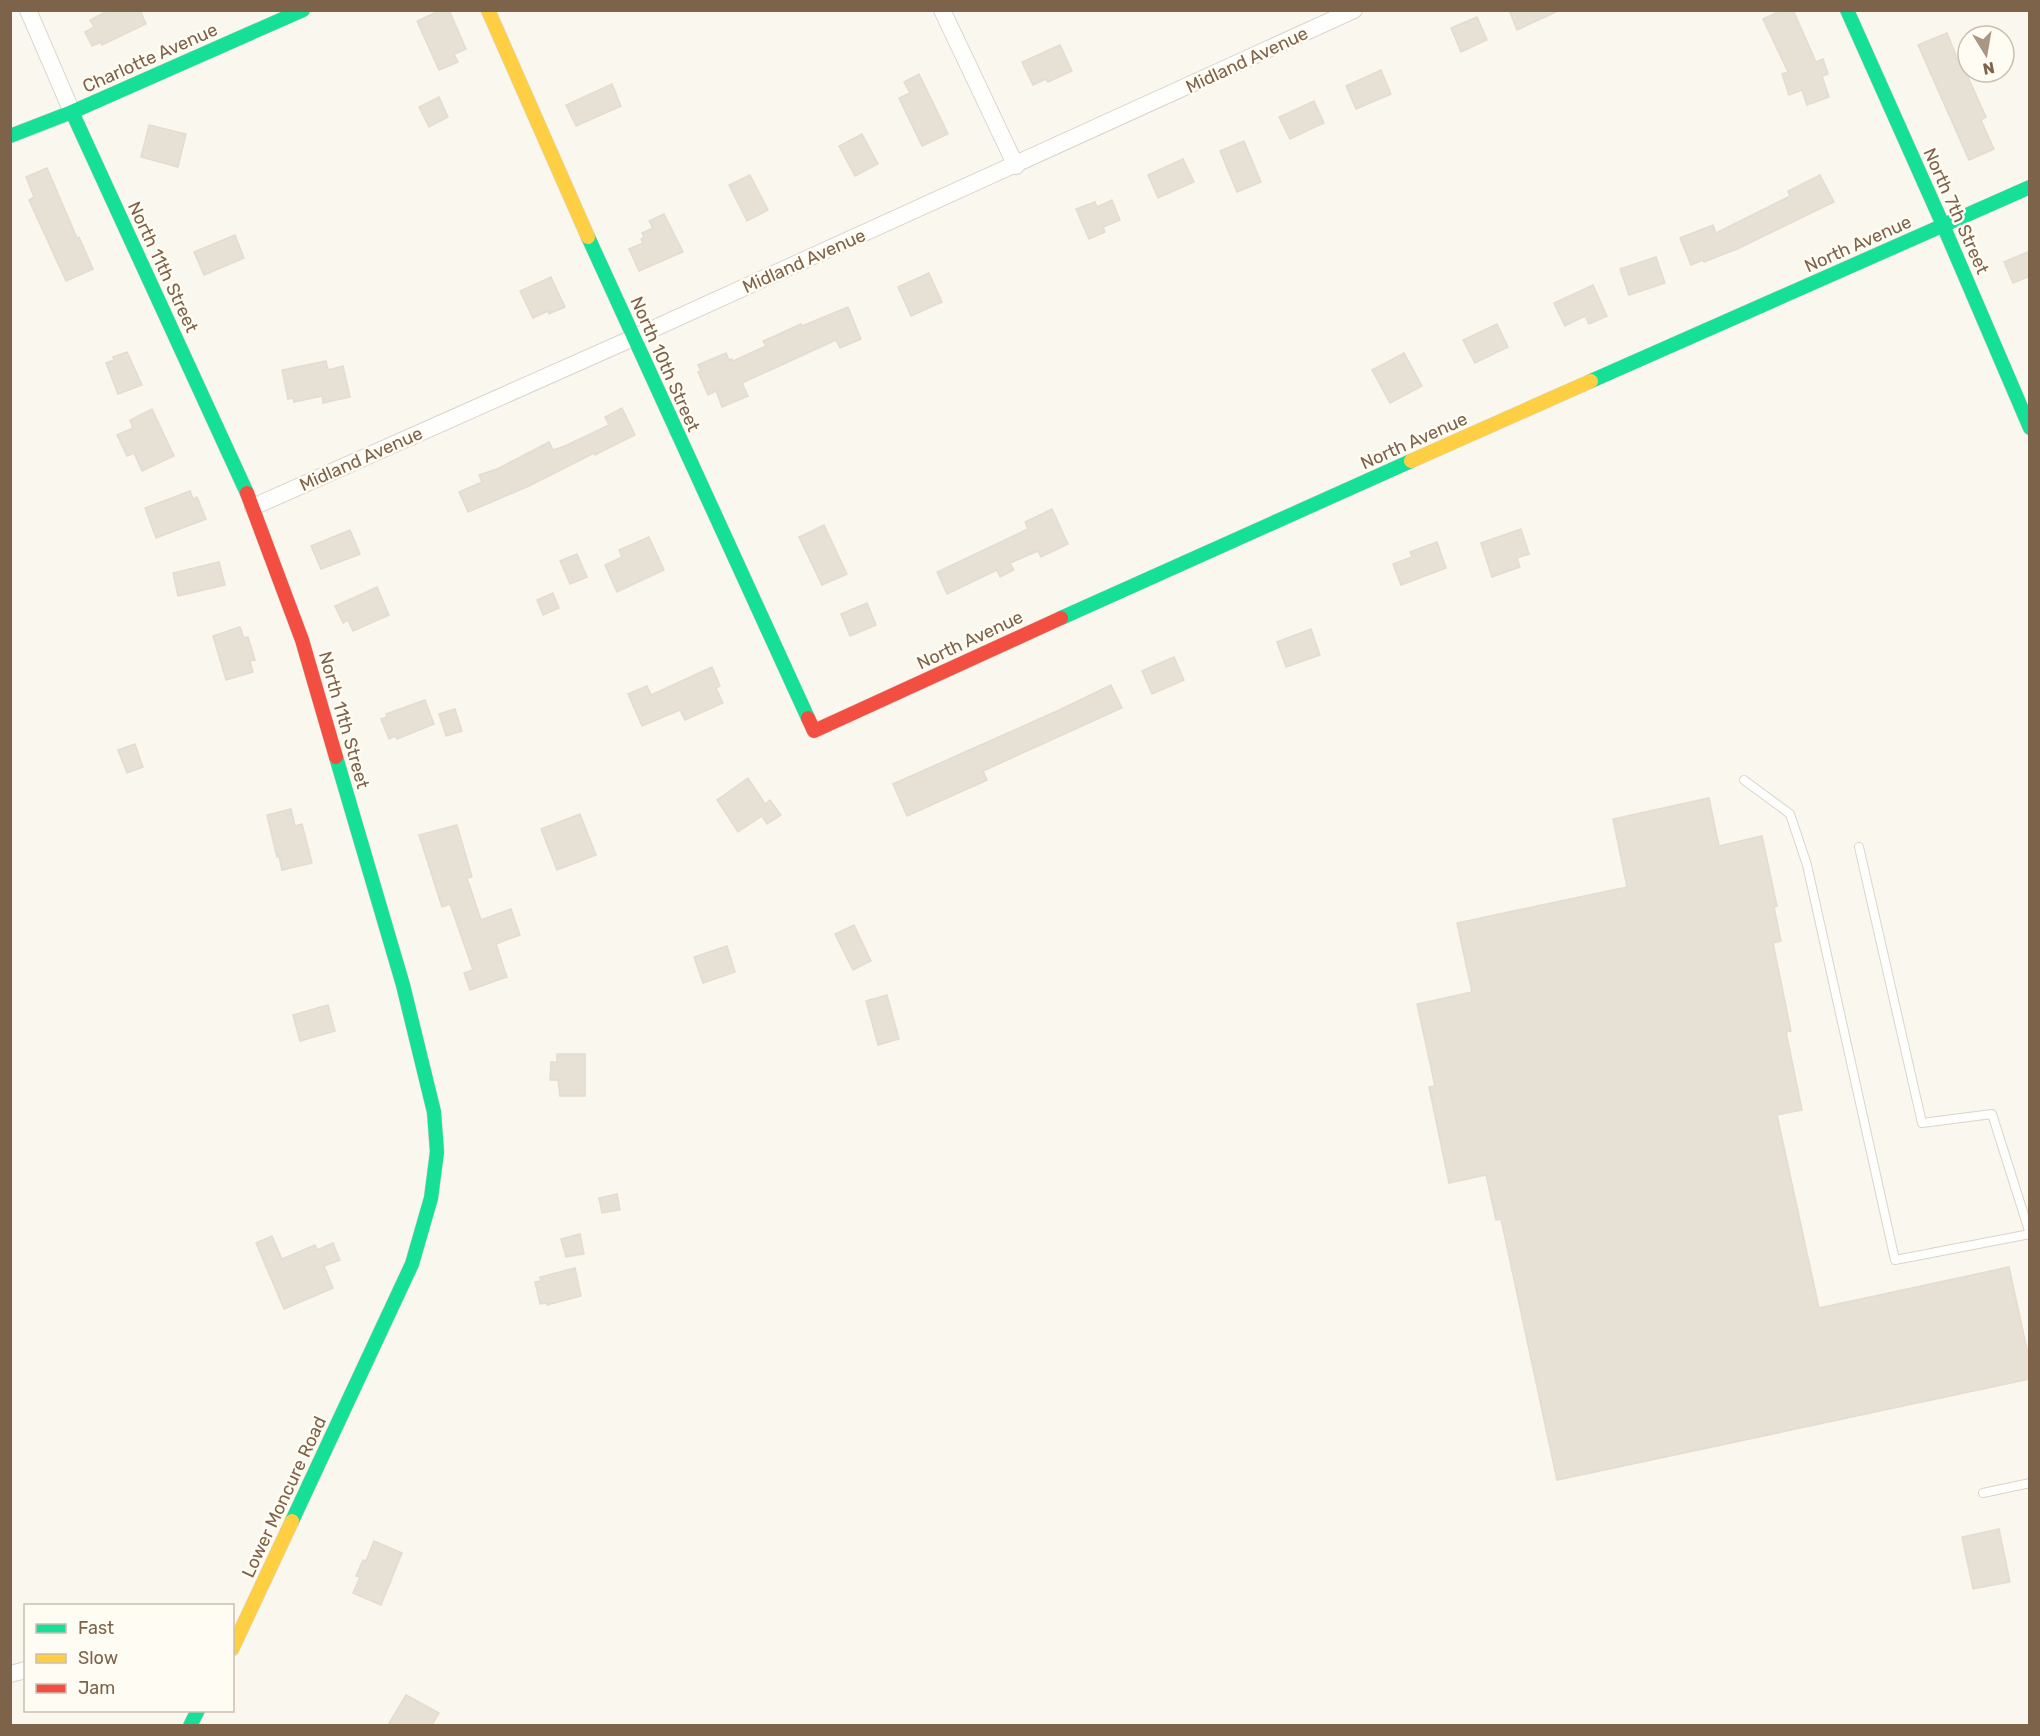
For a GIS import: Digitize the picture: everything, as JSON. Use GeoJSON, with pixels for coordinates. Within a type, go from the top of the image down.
{"type":"FeatureCollection","features":[{"type":"Feature","properties":{"kind":"street"},"geometry":{"type":"LineString","coordinates":[[28,10],[72,112]]}},
{"type":"Feature","properties":{"kind":"street","name":"Charlotte Avenue"},"geometry":{"type":"LineString","coordinates":[[10,136],[72,112],[303,10]]}},
{"type":"Feature","properties":{"kind":"street","name":"North 10th Street"},"geometry":{"type":"LineString","coordinates":[[488,10],[633,338],[814,731]]}},
{"type":"Feature","properties":{"kind":"street"},"geometry":{"type":"LineString","coordinates":[[942,10],[1016,165]]}},
{"type":"Feature","properties":{"kind":"street","name":"Midland Avenue"},"geometry":{"type":"LineString","coordinates":[[253,507],[633,338],[1354,10]]}},
{"type":"Feature","properties":{"kind":"street","name":"North 7th Street"},"geometry":{"type":"LineString","coordinates":[[1847,10],[2030,428]]}},
{"type":"Feature","properties":{"kind":"street","name":"North 11th Street"},"geometry":{"type":"LineString","coordinates":[[72,112],[253,507],[305,649],[403,986],[434,1113],[437,1152],[430,1198],[412,1264],[367,1362]]}},
{"type":"Feature","properties":{"kind":"street","name":"North Avenue"},"geometry":{"type":"LineString","coordinates":[[814,731],[1197,556],[2030,187]]}},
{"type":"Feature","properties":{"kind":"street","name":"Lower Moncure Road"},"geometry":{"type":"LineString","coordinates":[[234,1645],[367,1362]]}},
{"type":"Feature","properties":{"kind":"lane"},"geometry":{"type":"LineString","coordinates":[[1744,780],[1790,814],[1807,865],[1895,1260],[2030,1234],[1992,1114],[1922,1124],[1859,847]]}},
{"type":"Feature","properties":{"kind":"lane"},"geometry":{"type":"LineString","coordinates":[[1983,1493],[2030,1483]]}},
{"type":"Feature","properties":{"kind":"building"},"geometry":{"type":"Polygon","coordinates":[[[109,10],[140,10],[146,24],[102,45],[101,42],[92,46],[85,32],[94,27],[90,20],[109,10]]]}},
{"type":"Feature","properties":{"kind":"building"},"geometry":{"type":"Polygon","coordinates":[[[441,10],[449,10],[466,49],[454,54],[458,62],[439,70],[417,21],[441,10]]]}},
{"type":"Feature","properties":{"kind":"building"},"geometry":{"type":"Polygon","coordinates":[[[1509,10],[1560,10],[1517,30],[1509,10]]]}},
{"type":"Feature","properties":{"kind":"building"},"geometry":{"type":"Polygon","coordinates":[[[1782,10],[1793,10],[1816,62],[1823,59],[1828,74],[1822,76],[1829,97],[1807,105],[1802,90],[1789,95],[1782,74],[1788,72],[1763,19],[1782,10]]]}},
{"type":"Feature","properties":{"kind":"building"},"geometry":{"type":"Polygon","coordinates":[[[1477,17],[1487,40],[1461,52],[1451,28],[1477,17]]]}},
{"type":"Feature","properties":{"kind":"building"},"geometry":{"type":"Polygon","coordinates":[[[1947,33],[1956,55],[1956,84],[1971,84],[1986,117],[1981,120],[1994,149],[1969,160],[1918,45],[1947,33]]]}},
{"type":"Feature","properties":{"kind":"building"},"geometry":{"type":"Polygon","coordinates":[[[1060,45],[1072,71],[1048,82],[1046,79],[1033,85],[1022,62],[1060,45]]]}},
{"type":"Feature","properties":{"kind":"building"},"geometry":{"type":"Polygon","coordinates":[[[1381,70],[1391,94],[1356,109],[1346,86],[1381,70]]]}},
{"type":"Feature","properties":{"kind":"building"},"geometry":{"type":"Polygon","coordinates":[[[919,74],[948,134],[922,146],[899,98],[910,93],[904,82],[919,74]]]}},
{"type":"Feature","properties":{"kind":"building"},"geometry":{"type":"Polygon","coordinates":[[[612,84],[621,106],[576,126],[566,105],[612,84]]]}},
{"type":"Feature","properties":{"kind":"building"},"geometry":{"type":"Polygon","coordinates":[[[439,97],[448,117],[429,127],[419,107],[439,97]]]}},
{"type":"Feature","properties":{"kind":"building"},"geometry":{"type":"Polygon","coordinates":[[[1314,101],[1324,123],[1290,139],[1279,117],[1314,101]]]}},
{"type":"Feature","properties":{"kind":"building"},"geometry":{"type":"Polygon","coordinates":[[[149,125],[186,134],[178,167],[141,157],[149,125]]]}},
{"type":"Feature","properties":{"kind":"building"},"geometry":{"type":"Polygon","coordinates":[[[862,134],[878,164],[855,176],[839,146],[862,134]]]}},
{"type":"Feature","properties":{"kind":"building"},"geometry":{"type":"Polygon","coordinates":[[[1244,141],[1261,182],[1237,192],[1220,151],[1244,141]]]}},
{"type":"Feature","properties":{"kind":"building"},"geometry":{"type":"Polygon","coordinates":[[[1183,159],[1194,182],[1158,198],[1148,175],[1183,159]]]}},
{"type":"Feature","properties":{"kind":"building"},"geometry":{"type":"Polygon","coordinates":[[[47,168],[93,269],[66,281],[29,200],[34,197],[26,177],[47,168]]]}},
{"type":"Feature","properties":{"kind":"building"},"geometry":{"type":"Polygon","coordinates":[[[750,175],[768,210],[747,221],[729,185],[750,175]]]}},
{"type":"Feature","properties":{"kind":"building"},"geometry":{"type":"Polygon","coordinates":[[[1820,175],[1834,202],[1737,249],[1691,265],[1680,238],[1713,225],[1716,233],[1790,196],[1788,191],[1820,175]]]}},
{"type":"Feature","properties":{"kind":"building"},"geometry":{"type":"Polygon","coordinates":[[[1112,200],[1120,220],[1103,227],[1105,232],[1089,239],[1076,209],[1095,202],[1097,207],[1112,200]]]}},
{"type":"Feature","properties":{"kind":"building"},"geometry":{"type":"Polygon","coordinates":[[[664,214],[683,252],[639,271],[629,249],[643,243],[642,233],[653,228],[649,221],[664,214]]]}},
{"type":"Feature","properties":{"kind":"building"},"geometry":{"type":"Polygon","coordinates":[[[235,235],[244,258],[204,275],[194,252],[235,235]]]}},
{"type":"Feature","properties":{"kind":"building"},"geometry":{"type":"Polygon","coordinates":[[[2030,251],[2030,276],[2013,283],[2004,262],[2030,251]]]}},
{"type":"Feature","properties":{"kind":"building"},"geometry":{"type":"Polygon","coordinates":[[[1656,257],[1665,283],[1629,295],[1620,269],[1656,257]]]}},
{"type":"Feature","properties":{"kind":"building"},"geometry":{"type":"Polygon","coordinates":[[[929,273],[942,302],[911,316],[898,287],[929,273]]]}},
{"type":"Feature","properties":{"kind":"building"},"geometry":{"type":"Polygon","coordinates":[[[551,277],[565,307],[533,318],[520,291],[551,277]]]}},
{"type":"Feature","properties":{"kind":"building"},"geometry":{"type":"Polygon","coordinates":[[[1593,285],[1607,316],[1589,324],[1585,316],[1565,326],[1554,303],[1593,285]]]}},
{"type":"Feature","properties":{"kind":"building"},"geometry":{"type":"Polygon","coordinates":[[[848,307],[861,339],[840,348],[836,340],[742,383],[748,396],[722,407],[716,391],[708,395],[698,372],[701,371],[698,365],[726,353],[729,360],[733,361],[766,346],[763,341],[848,307]]]}},
{"type":"Feature","properties":{"kind":"building"},"geometry":{"type":"Polygon","coordinates":[[[1497,324],[1508,347],[1475,363],[1463,340],[1497,324]]]}},
{"type":"Feature","properties":{"kind":"building"},"geometry":{"type":"Polygon","coordinates":[[[127,352],[142,385],[118,394],[106,363],[114,360],[113,357],[127,352]]]}},
{"type":"Feature","properties":{"kind":"building"},"geometry":{"type":"Polygon","coordinates":[[[1404,353],[1422,386],[1390,403],[1372,370],[1404,353]]]}},
{"type":"Feature","properties":{"kind":"building"},"geometry":{"type":"Polygon","coordinates":[[[326,361],[328,370],[343,366],[350,397],[323,403],[322,396],[294,402],[293,398],[288,399],[282,370],[326,361]]]}},
{"type":"Feature","properties":{"kind":"building"},"geometry":{"type":"Polygon","coordinates":[[[622,408],[635,435],[529,486],[468,512],[459,492],[482,482],[479,475],[497,469],[549,442],[553,450],[565,446],[609,425],[605,417],[622,408]]]}},
{"type":"Feature","properties":{"kind":"building"},"geometry":{"type":"Polygon","coordinates":[[[152,409],[174,456],[142,471],[134,453],[127,456],[117,435],[133,428],[130,420],[152,409]]]}},
{"type":"Feature","properties":{"kind":"building"},"geometry":{"type":"Polygon","coordinates":[[[190,491],[193,499],[197,497],[206,519],[156,538],[145,508],[190,491]]]}},
{"type":"Feature","properties":{"kind":"building"},"geometry":{"type":"Polygon","coordinates":[[[1052,509],[1068,544],[1041,557],[1038,551],[1010,563],[1014,570],[1000,577],[997,570],[947,594],[937,572],[1028,529],[1025,522],[1052,509]]]}},
{"type":"Feature","properties":{"kind":"building"},"geometry":{"type":"Polygon","coordinates":[[[824,525],[847,574],[822,585],[799,537],[824,525]]]}},
{"type":"Feature","properties":{"kind":"building"},"geometry":{"type":"Polygon","coordinates":[[[1521,529],[1529,554],[1517,558],[1520,567],[1492,577],[1481,543],[1521,529]]]}},
{"type":"Feature","properties":{"kind":"building"},"geometry":{"type":"Polygon","coordinates":[[[350,530],[360,554],[321,569],[311,546],[350,530]]]}},
{"type":"Feature","properties":{"kind":"building"},"geometry":{"type":"Polygon","coordinates":[[[649,537],[664,570],[617,592],[605,565],[622,557],[619,550],[649,537]]]}},
{"type":"Feature","properties":{"kind":"building"},"geometry":{"type":"Polygon","coordinates":[[[1437,542],[1446,568],[1401,585],[1393,564],[1412,557],[1410,552],[1437,542]]]}},
{"type":"Feature","properties":{"kind":"building"},"geometry":{"type":"Polygon","coordinates":[[[577,554],[587,577],[570,584],[560,561],[577,554]]]}},
{"type":"Feature","properties":{"kind":"building"},"geometry":{"type":"Polygon","coordinates":[[[219,562],[225,585],[178,596],[173,573],[219,562]]]}},
{"type":"Feature","properties":{"kind":"building"},"geometry":{"type":"Polygon","coordinates":[[[377,587],[389,615],[353,631],[348,620],[343,623],[335,606],[377,587]]]}},
{"type":"Feature","properties":{"kind":"building"},"geometry":{"type":"Polygon","coordinates":[[[553,593],[559,608],[543,615],[537,600],[553,593]]]}},
{"type":"Feature","properties":{"kind":"building"},"geometry":{"type":"Polygon","coordinates":[[[867,603],[876,625],[850,636],[841,614],[867,603]]]}},
{"type":"Feature","properties":{"kind":"building"},"geometry":{"type":"Polygon","coordinates":[[[240,627],[244,638],[248,637],[255,660],[250,661],[253,672],[226,680],[213,636],[240,627]]]}},
{"type":"Feature","properties":{"kind":"building"},"geometry":{"type":"Polygon","coordinates":[[[1311,629],[1320,655],[1286,667],[1277,642],[1311,629]]]}},
{"type":"Feature","properties":{"kind":"building"},"geometry":{"type":"Polygon","coordinates":[[[1174,657],[1184,680],[1152,694],[1142,671],[1174,657]]]}},
{"type":"Feature","properties":{"kind":"building"},"geometry":{"type":"Polygon","coordinates":[[[712,667],[720,686],[716,688],[723,703],[685,720],[680,710],[642,726],[628,694],[647,686],[651,695],[712,667]]]}},
{"type":"Feature","properties":{"kind":"building"},"geometry":{"type":"Polygon","coordinates":[[[1111,685],[1122,708],[983,771],[987,780],[907,816],[893,784],[1111,685]]]}},
{"type":"Feature","properties":{"kind":"building"},"geometry":{"type":"Polygon","coordinates":[[[425,700],[434,724],[397,739],[395,736],[389,739],[381,719],[387,717],[386,714],[425,700]]]}},
{"type":"Feature","properties":{"kind":"building"},"geometry":{"type":"Polygon","coordinates":[[[455,709],[462,731],[446,736],[439,714],[455,709]]]}},
{"type":"Feature","properties":{"kind":"building"},"geometry":{"type":"Polygon","coordinates":[[[135,744],[143,767],[127,773],[118,750],[135,744]]]}},
{"type":"Feature","properties":{"kind":"building"},"geometry":{"type":"Polygon","coordinates":[[[748,778],[765,804],[770,800],[781,815],[767,824],[762,816],[738,832],[717,800],[748,778]]]}},
{"type":"Feature","properties":{"kind":"building"},"geometry":{"type":"Polygon","coordinates":[[[1709,798],[1719,846],[1762,836],[1777,906],[1774,907],[1781,941],[1773,943],[1791,1031],[1786,1032],[1802,1110],[1777,1115],[1819,1308],[2009,1267],[2030,1363],[2030,1379],[1557,1480],[1501,1219],[1496,1220],[1486,1175],[1449,1183],[1429,1087],[1435,1086],[1417,1004],[1472,992],[1457,923],[1627,887],[1613,819],[1709,798]]]}},
{"type":"Feature","properties":{"kind":"building"},"geometry":{"type":"Polygon","coordinates":[[[291,809],[295,826],[302,824],[312,863],[282,870],[267,815],[291,809]]]}},
{"type":"Feature","properties":{"kind":"building"},"geometry":{"type":"Polygon","coordinates":[[[580,814],[596,855],[557,870],[541,829],[580,814]]]}},
{"type":"Feature","properties":{"kind":"building"},"geometry":{"type":"Polygon","coordinates":[[[457,825],[472,877],[467,878],[481,920],[511,909],[520,935],[496,944],[507,977],[470,990],[464,973],[473,970],[450,904],[442,907],[419,835],[457,825]]]}},
{"type":"Feature","properties":{"kind":"building"},"geometry":{"type":"Polygon","coordinates":[[[854,925],[871,961],[853,970],[835,934],[854,925]]]}},
{"type":"Feature","properties":{"kind":"building"},"geometry":{"type":"Polygon","coordinates":[[[727,946],[735,972],[703,983],[694,957],[727,946]]]}},
{"type":"Feature","properties":{"kind":"building"},"geometry":{"type":"Polygon","coordinates":[[[887,995],[899,1039],[878,1045],[866,1001],[887,995]]]}},
{"type":"Feature","properties":{"kind":"building"},"geometry":{"type":"Polygon","coordinates":[[[328,1005],[335,1031],[300,1041],[293,1015],[328,1005]]]}},
{"type":"Feature","properties":{"kind":"building"},"geometry":{"type":"Polygon","coordinates":[[[557,1054],[585,1054],[585,1096],[560,1096],[558,1080],[550,1080],[551,1062],[557,1062],[557,1054]]]}},
{"type":"Feature","properties":{"kind":"building"},"geometry":{"type":"Polygon","coordinates":[[[617,1194],[620,1210],[602,1213],[599,1198],[617,1194]]]}},
{"type":"Feature","properties":{"kind":"building"},"geometry":{"type":"Polygon","coordinates":[[[580,1234],[584,1254],[566,1257],[561,1239],[580,1234]]]}},
{"type":"Feature","properties":{"kind":"building"},"geometry":{"type":"Polygon","coordinates":[[[272,1236],[282,1259],[315,1245],[317,1250],[333,1243],[340,1260],[324,1266],[333,1288],[284,1309],[256,1243],[272,1236]]]}},
{"type":"Feature","properties":{"kind":"building"},"geometry":{"type":"Polygon","coordinates":[[[575,1268],[581,1296],[547,1305],[547,1303],[540,1304],[535,1282],[541,1281],[540,1277],[575,1268]]]}},
{"type":"Feature","properties":{"kind":"building"},"geometry":{"type":"Polygon","coordinates":[[[1999,1529],[2010,1582],[1973,1589],[1962,1537],[1999,1529]]]}},
{"type":"Feature","properties":{"kind":"building"},"geometry":{"type":"Polygon","coordinates":[[[374,1541],[402,1553],[381,1605],[353,1593],[360,1577],[356,1576],[363,1560],[366,1561],[374,1541]]]}},
{"type":"Feature","properties":{"kind":"building"},"geometry":{"type":"Polygon","coordinates":[[[406,1695],[439,1713],[432,1725],[388,1725],[406,1695]]]}},
{"type":"Feature","properties":{"kind":"traffic: fast"},"geometry":{"type":"LineString","coordinates":[[10,136],[72,112],[303,10]]}},
{"type":"Feature","properties":{"kind":"traffic: fast"},"geometry":{"type":"LineString","coordinates":[[1847,10],[2030,428]]}},
{"type":"Feature","properties":{"kind":"traffic: fast"},"geometry":{"type":"LineString","coordinates":[[72,112],[247,493]]}},
{"type":"Feature","properties":{"kind":"traffic: fast"},"geometry":{"type":"LineString","coordinates":[[1591,381],[2030,187]]}},
{"type":"Feature","properties":{"kind":"traffic: fast"},"geometry":{"type":"LineString","coordinates":[[588,237],[808,718]]}},
{"type":"Feature","properties":{"kind":"traffic: fast"},"geometry":{"type":"LineString","coordinates":[[1061,618],[1411,461]]}},
{"type":"Feature","properties":{"kind":"traffic: fast"},"geometry":{"type":"LineString","coordinates":[[292,1521],[412,1264],[431,1198],[437,1152],[434,1112],[403,985],[336,757]]}},
{"type":"Feature","properties":{"kind":"traffic: fast"},"geometry":{"type":"LineString","coordinates":[[190,1726],[197,1712]]}},
{"type":"Feature","properties":{"kind":"traffic: slow"},"geometry":{"type":"LineString","coordinates":[[488,10],[588,237]]}},
{"type":"Feature","properties":{"kind":"traffic: slow"},"geometry":{"type":"LineString","coordinates":[[1411,461],[1591,381]]}},
{"type":"Feature","properties":{"kind":"traffic: slow"},"geometry":{"type":"LineString","coordinates":[[234,1645],[292,1521]]}},
{"type":"Feature","properties":{"kind":"traffic: jam"},"geometry":{"type":"LineString","coordinates":[[247,493],[302,640],[336,757]]}},
{"type":"Feature","properties":{"kind":"traffic: jam"},"geometry":{"type":"LineString","coordinates":[[808,718],[814,731],[1061,618]]}}]}
